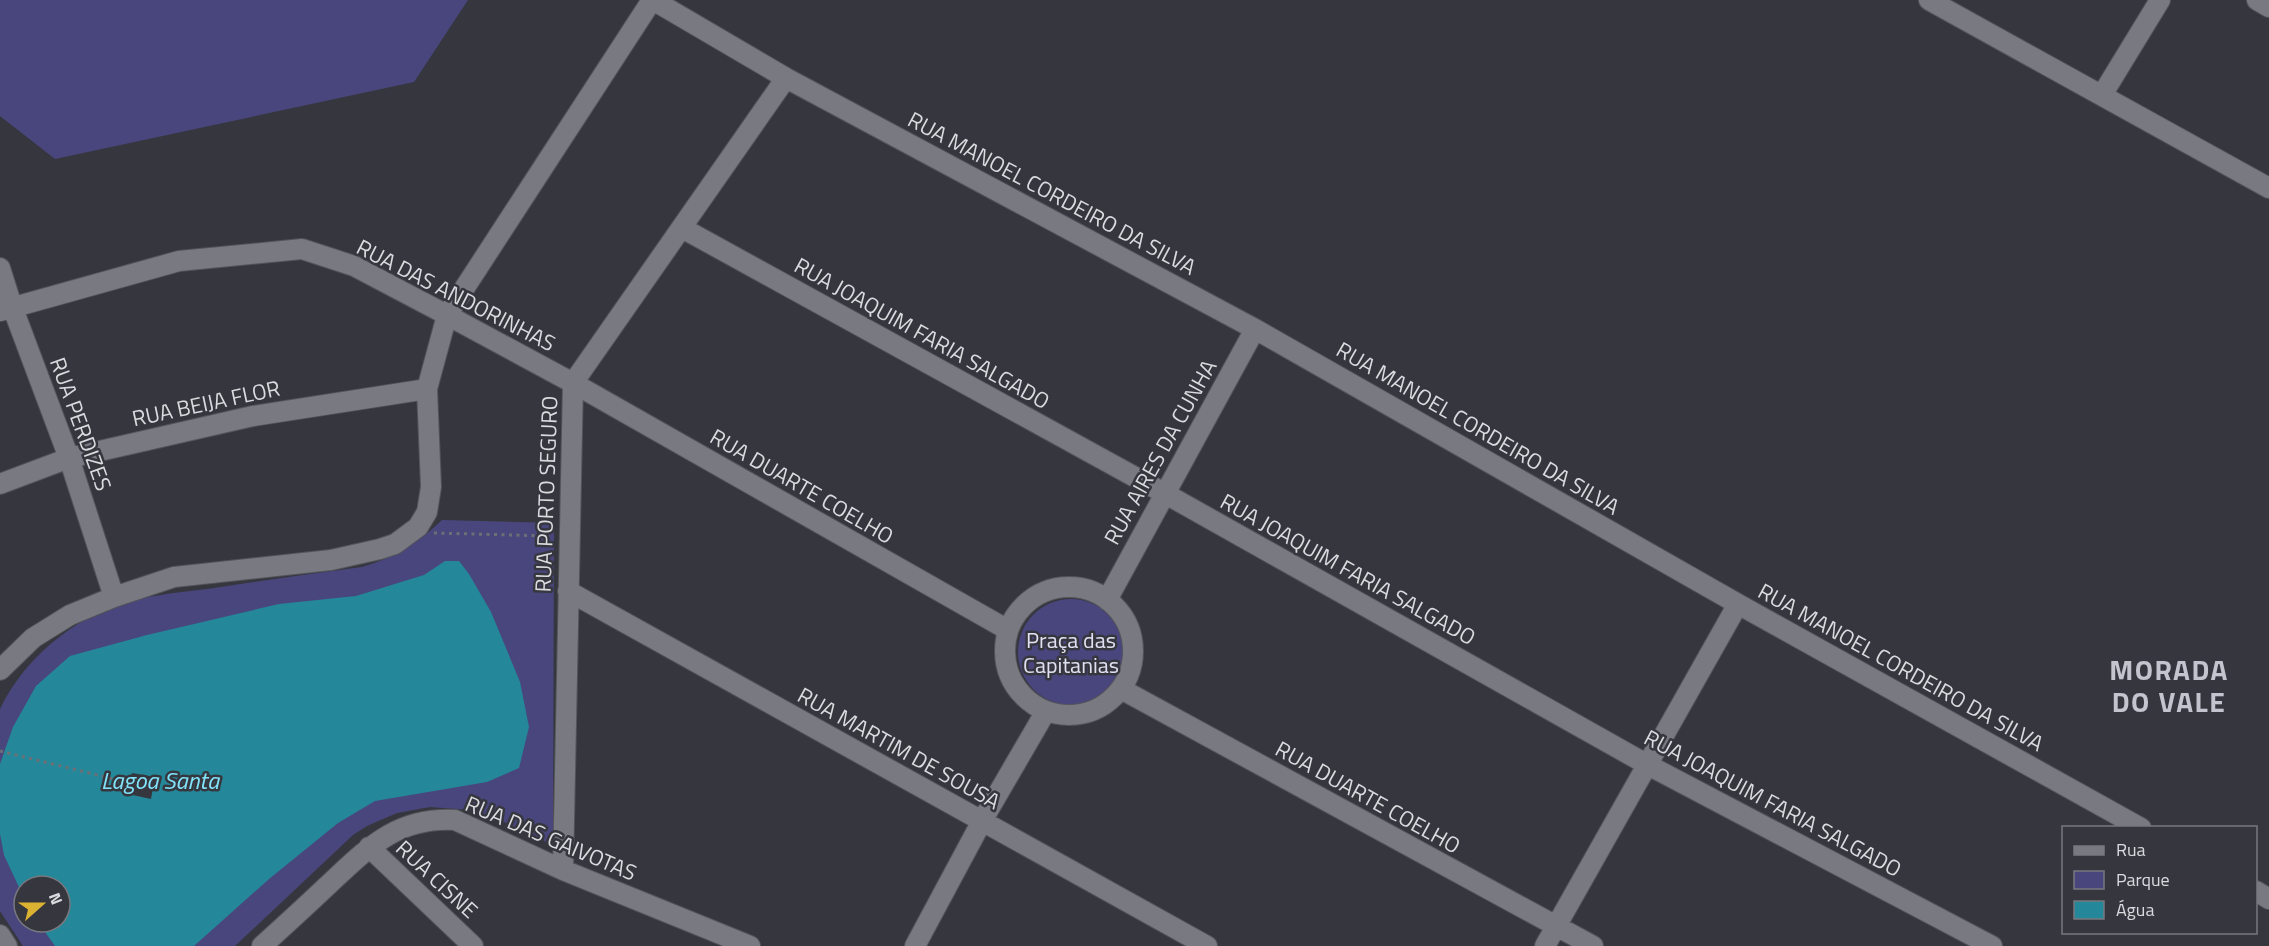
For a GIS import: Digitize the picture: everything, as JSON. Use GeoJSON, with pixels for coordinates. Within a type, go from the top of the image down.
{"type":"FeatureCollection","features":[{"type":"Feature","properties":{"kind":"street","name":"RUA MANOEL CORDEIRO DA SILVA"},"geometry":{"type":"LineString","coordinates":[[652,0],[786,78],[1255,328],[1738,604],[2137,826]]}},
{"type":"Feature","properties":{"kind":"street"},"geometry":{"type":"LineString","coordinates":[[0,670],[33,638],[70,615],[114,597],[174,577],[332,560],[380,549],[412,533],[428,512],[431,487],[427,388],[447,315],[652,0]]}},
{"type":"Feature","properties":{"kind":"street"},"geometry":{"type":"LineString","coordinates":[[1929,0],[2269,188]]}},
{"type":"Feature","properties":{"kind":"street"},"geometry":{"type":"LineString","coordinates":[[2102,95],[2160,0]]}},
{"type":"Feature","properties":{"kind":"street"},"geometry":{"type":"LineString","coordinates":[[2257,0],[2269,7]]}},
{"type":"Feature","properties":{"kind":"street","name":"RUA PORTO SEGURO"},"geometry":{"type":"LineString","coordinates":[[563,870],[573,383],[786,78]]}},
{"type":"Feature","properties":{"kind":"street","name":"RUA JOAQUIM FARIA SALGADO"},"geometry":{"type":"LineString","coordinates":[[682,228],[1164,493],[1648,765],[1992,946]]}},
{"type":"Feature","properties":{"kind":"street","name":"RUA DAS ANDORINHAS"},"geometry":{"type":"LineString","coordinates":[[6,308],[179,261],[302,249],[354,266],[573,383]]}},
{"type":"Feature","properties":{"kind":"street","name":"RUA PERDIZES"},"geometry":{"type":"LineString","coordinates":[[0,268],[6,308],[69,458],[114,597]]}},
{"type":"Feature","properties":{"kind":"street","name":"RUA AIRES DA CUNHA"},"geometry":{"type":"LineString","coordinates":[[1107,600],[1255,328]]}},
{"type":"Feature","properties":{"kind":"street","name":"RUA DUARTE COELHO"},"geometry":{"type":"LineString","coordinates":[[573,383],[1008,630]]}},
{"type":"Feature","properties":{"kind":"street","name":"RUA BEIJA FLOR"},"geometry":{"type":"LineString","coordinates":[[0,484],[69,458],[253,416],[427,388]]}},
{"type":"Feature","properties":{"kind":"street"},"geometry":{"type":"LineString","coordinates":[[1062,586],[1086,589],[1107,600],[1124,618],[1132,641],[1131,666],[1121,689],[1106,704],[1088,713],[1067,715],[1046,711],[1023,696],[1011,678],[1005,658],[1008,630],[1020,609],[1039,594],[1062,586]]}},
{"type":"Feature","properties":{"kind":"street","name":"RUA MARTIM DE SOUSA"},"geometry":{"type":"LineString","coordinates":[[568,591],[1207,946]]}},
{"type":"Feature","properties":{"kind":"street"},"geometry":{"type":"LineString","coordinates":[[1545,946],[1738,604]]}},
{"type":"Feature","properties":{"kind":"street","name":"RUA DUARTE COELHO"},"geometry":{"type":"LineString","coordinates":[[1121,689],[1593,946]]}},
{"type":"Feature","properties":{"kind":"street"},"geometry":{"type":"LineString","coordinates":[[915,946],[982,821],[1046,711]]}},
{"type":"Feature","properties":{"kind":"street","name":"RUA DAS GAIVOTAS"},"geometry":{"type":"LineString","coordinates":[[262,946],[369,847],[386,835],[412,824],[439,820],[455,820],[563,870],[744,945]]}},
{"type":"Feature","properties":{"kind":"street","name":"RUA CISNE"},"geometry":{"type":"LineString","coordinates":[[369,847],[473,946]]}},
{"type":"Feature","properties":{"kind":"street"},"geometry":{"type":"LineString","coordinates":[[0,935],[7,946]]}},
{"type":"Feature","properties":{"kind":"path"},"geometry":{"type":"LineString","coordinates":[[412,533],[571,537]]}},
{"type":"Feature","properties":{"kind":"path"},"geometry":{"type":"LineString","coordinates":[[0,751],[142,786]]}},
{"type":"Feature","properties":{"kind":"green space"},"geometry":{"type":"Polygon","coordinates":[[[0,0],[468,0],[414,82],[55,159],[0,116],[0,0]]]}},
{"type":"Feature","properties":{"kind":"green space","name":"Lagoa Santa"},"geometry":{"type":"Polygon","coordinates":[[[442,520],[554,523],[553,845],[489,815],[470,810],[430,807],[397,813],[353,835],[235,946],[23,946],[15,934],[72,934],[72,874],[12,874],[12,929],[0,911],[0,709],[24,671],[40,654],[76,625],[117,605],[159,595],[362,567],[415,543],[442,520]]]}},
{"type":"Feature","properties":{"kind":"green space","name":"Praça das Capitanias"},"geometry":{"type":"Polygon","coordinates":[[[1071,599],[1091,603],[1108,615],[1120,632],[1124,652],[1120,672],[1108,689],[1091,701],[1071,705],[1051,701],[1034,689],[1022,672],[1018,652],[1022,632],[1034,615],[1051,603],[1071,599]]]}},
{"type":"Feature","properties":{"kind":"water","name":"Lagoa Santa"},"geometry":{"type":"Polygon","coordinates":[[[445,561],[459,561],[491,612],[520,682],[529,727],[519,768],[487,782],[375,801],[338,823],[269,879],[194,946],[55,946],[46,934],[72,934],[72,874],[13,874],[4,855],[0,834],[0,764],[13,727],[36,686],[70,656],[279,604],[356,596],[424,575],[445,561]]]}},
{"type":"Feature","properties":{"kind":"pier"},"geometry":{"type":"Polygon","coordinates":[[[132,773],[155,777],[151,799],[128,794],[132,773]]]}},
{"type":"Feature","properties":{"kind":"district","name":"MORADA DO VALE"},"geometry":{"type":"Point","coordinates":[2169,686]}}]}
